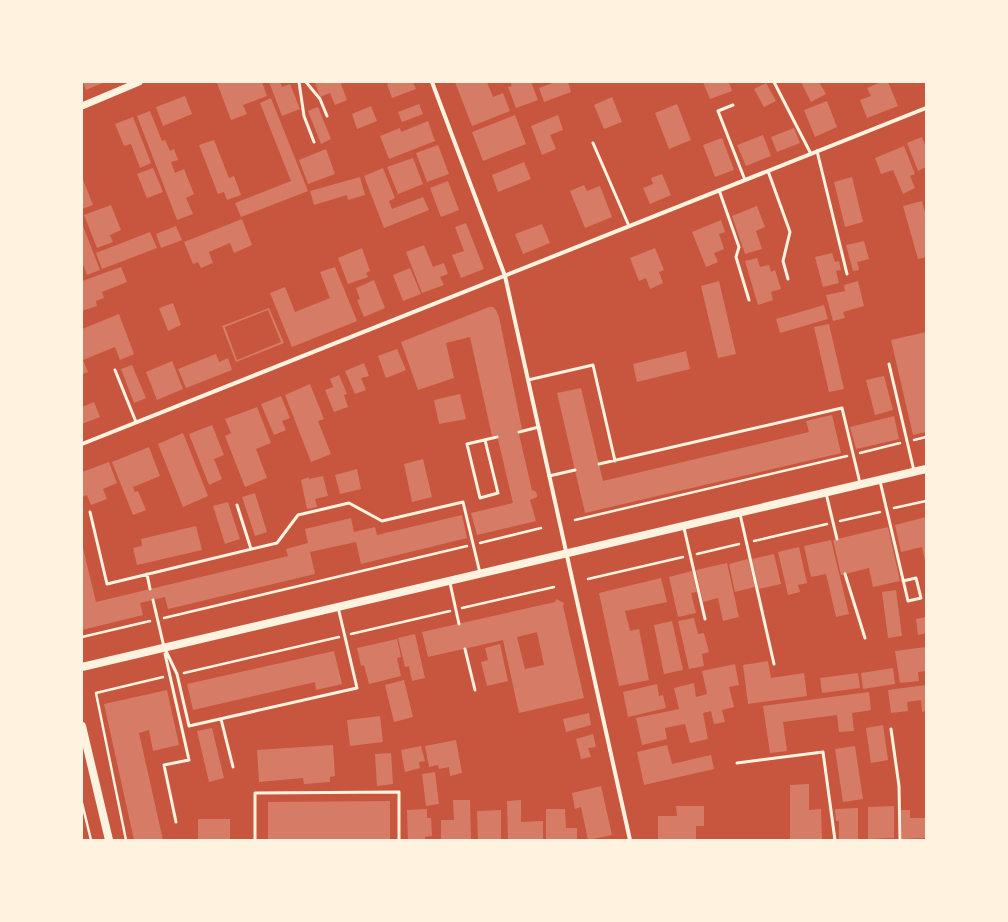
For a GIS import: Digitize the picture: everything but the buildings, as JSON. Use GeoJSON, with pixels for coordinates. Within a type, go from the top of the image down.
{"type":"FeatureCollection","features":[{"type":"Feature","properties":{"kind":"main road"},"geometry":{"type":"LineString","coordinates":[[82,666],[926,469]]}},
{"type":"Feature","properties":{"kind":"main road"},"geometry":{"type":"LineString","coordinates":[[82,726],[109,840]]}},
{"type":"Feature","properties":{"kind":"street"},"geometry":{"type":"LineString","coordinates":[[82,106],[139,82]]}},
{"type":"Feature","properties":{"kind":"street"},"geometry":{"type":"LineString","coordinates":[[432,82],[505,276],[630,840]]}},
{"type":"Feature","properties":{"kind":"street"},"geometry":{"type":"LineString","coordinates":[[82,444],[926,108]]}},
{"type":"Feature","properties":{"kind":"lane"},"geometry":{"type":"LineString","coordinates":[[299,82],[304,116],[314,142]]}},
{"type":"Feature","properties":{"kind":"lane"},"geometry":{"type":"LineString","coordinates":[[306,82],[320,99],[327,116]]}},
{"type":"Feature","properties":{"kind":"lane"},"geometry":{"type":"LineString","coordinates":[[774,82],[811,154]]}},
{"type":"Feature","properties":{"kind":"lane"},"geometry":{"type":"LineString","coordinates":[[733,105],[718,111],[745,180]]}},
{"type":"Feature","properties":{"kind":"lane"},"geometry":{"type":"LineString","coordinates":[[593,143],[629,226]]}},
{"type":"Feature","properties":{"kind":"lane"},"geometry":{"type":"LineString","coordinates":[[817,151],[847,274]]}},
{"type":"Feature","properties":{"kind":"lane"},"geometry":{"type":"LineString","coordinates":[[768,171],[790,232],[783,261],[788,279]]}},
{"type":"Feature","properties":{"kind":"lane"},"geometry":{"type":"LineString","coordinates":[[719,190],[739,247],[736,258],[748,300]]}},
{"type":"Feature","properties":{"kind":"lane"},"geometry":{"type":"LineString","coordinates":[[889,364],[914,472]]}},
{"type":"Feature","properties":{"kind":"lane"},"geometry":{"type":"LineString","coordinates":[[528,380],[593,365],[615,461]]}},
{"type":"Feature","properties":{"kind":"lane"},"geometry":{"type":"LineString","coordinates":[[115,370],[136,422]]}},
{"type":"Feature","properties":{"kind":"lane"},"geometry":{"type":"LineString","coordinates":[[599,464],[842,408],[860,485]]}},
{"type":"Feature","properties":{"kind":"lane"},"geometry":{"type":"LineString","coordinates":[[519,432],[538,427]]}},
{"type":"Feature","properties":{"kind":"lane"},"geometry":{"type":"LineString","coordinates":[[485,440],[498,493],[480,498],[467,444],[497,437]]}},
{"type":"Feature","properties":{"kind":"lane"},"geometry":{"type":"LineString","coordinates":[[549,476],[574,470]]}},
{"type":"Feature","properties":{"kind":"lane"},"geometry":{"type":"LineString","coordinates":[[880,480],[903,581],[908,601],[921,598],[916,578],[903,581]]}},
{"type":"Feature","properties":{"kind":"lane"},"geometry":{"type":"LineString","coordinates":[[826,493],[837,539]]}},
{"type":"Feature","properties":{"kind":"lane"},"geometry":{"type":"LineString","coordinates":[[90,512],[107,584],[277,543],[298,515],[349,503],[382,521],[463,502],[480,573]]}},
{"type":"Feature","properties":{"kind":"lane"},"geometry":{"type":"LineString","coordinates":[[236,505],[251,549]]}},
{"type":"Feature","properties":{"kind":"lane"},"geometry":{"type":"LineString","coordinates":[[739,513],[774,664]]}},
{"type":"Feature","properties":{"kind":"lane"},"geometry":{"type":"LineString","coordinates":[[683,526],[705,619]]}},
{"type":"Feature","properties":{"kind":"lane"},"geometry":{"type":"LineString","coordinates":[[147,574],[150,589]]}},
{"type":"Feature","properties":{"kind":"lane"},"geometry":{"type":"LineString","coordinates":[[845,574],[865,638]]}},
{"type":"Feature","properties":{"kind":"lane"},"geometry":{"type":"LineString","coordinates":[[449,581],[459,624]]}},
{"type":"Feature","properties":{"kind":"lane"},"geometry":{"type":"LineString","coordinates":[[153,600],[189,760],[164,765],[176,822]]}},
{"type":"Feature","properties":{"kind":"lane"},"geometry":{"type":"LineString","coordinates":[[164,647],[177,674],[189,726],[357,688],[338,607]]}},
{"type":"Feature","properties":{"kind":"lane"},"geometry":{"type":"LineString","coordinates":[[465,649],[475,690]]}},
{"type":"Feature","properties":{"kind":"lane"},"geometry":{"type":"LineString","coordinates":[[222,719],[233,767]]}},
{"type":"Feature","properties":{"kind":"lane"},"geometry":{"type":"LineString","coordinates":[[891,729],[899,786],[900,840]]}},
{"type":"Feature","properties":{"kind":"lane"},"geometry":{"type":"LineString","coordinates":[[737,763],[823,752],[834,840]]}},
{"type":"Feature","properties":{"kind":"lane"},"geometry":{"type":"LineString","coordinates":[[255,840],[255,793],[398,792],[399,840]]}},
{"type":"Feature","properties":{"kind":"path"},"geometry":{"type":"LineString","coordinates":[[575,520],[926,437]]}},
{"type":"Feature","properties":{"kind":"path"},"geometry":{"type":"LineString","coordinates":[[588,579],[926,501]]}},
{"type":"Feature","properties":{"kind":"path"},"geometry":{"type":"LineString","coordinates":[[82,637],[541,528]]}},
{"type":"Feature","properties":{"kind":"path"},"geometry":{"type":"LineString","coordinates":[[177,674],[554,587]]}},
{"type":"Feature","properties":{"kind":"path"},"geometry":{"type":"LineString","coordinates":[[126,840],[96,693],[170,676]]}},
{"type":"Feature","properties":{"kind":"path"},"geometry":{"type":"LineString","coordinates":[[82,803],[91,840]]}}]}
